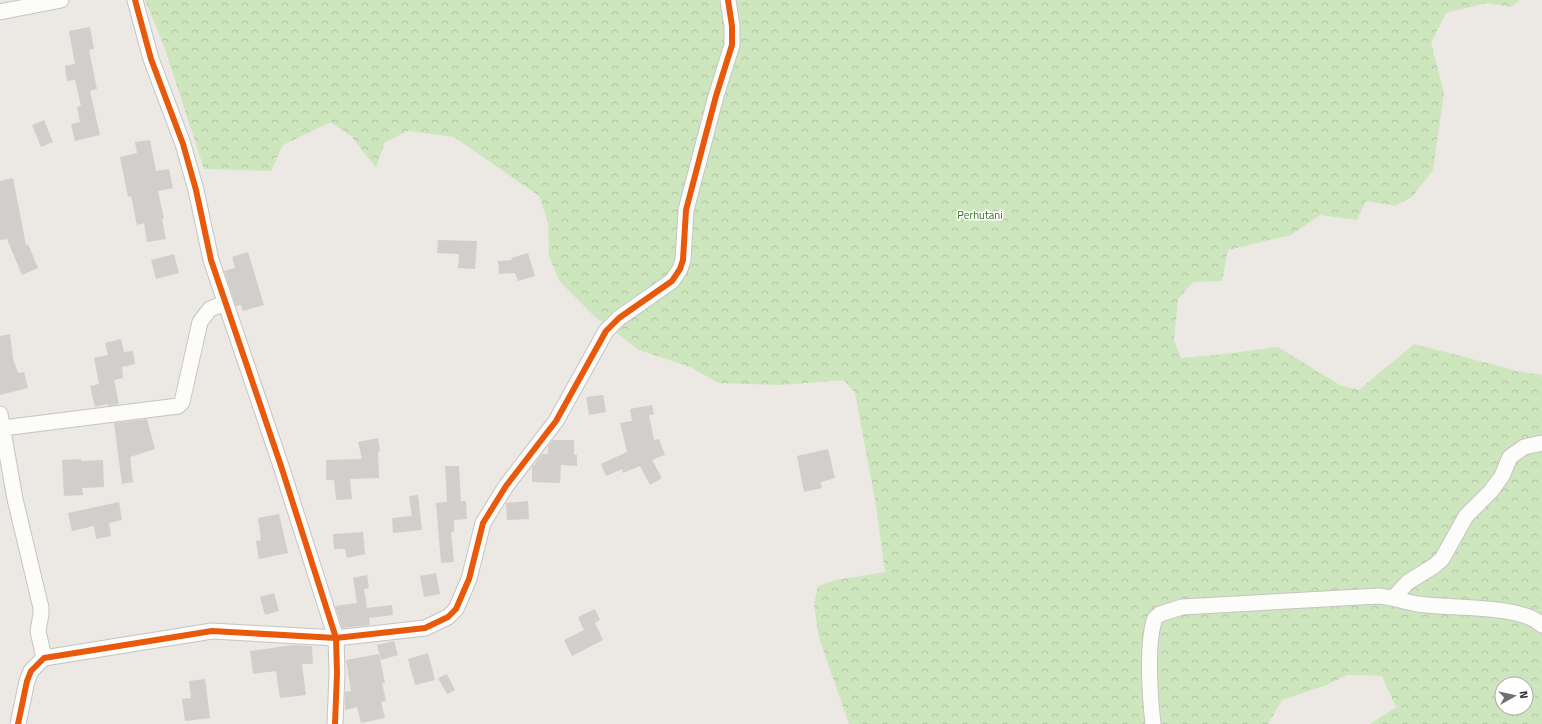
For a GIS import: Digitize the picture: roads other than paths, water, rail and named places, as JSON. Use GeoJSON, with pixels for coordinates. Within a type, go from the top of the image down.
{"type":"FeatureCollection","features":[{"type":"Feature","properties":{"kind":"street"},"geometry":{"type":"LineString","coordinates":[[0,12],[61,0]]}},
{"type":"Feature","properties":{"kind":"street"},"geometry":{"type":"LineString","coordinates":[[135,0],[151,59],[183,144],[196,190],[212,260],[225,302],[281,466],[336,638],[335,724]]}},
{"type":"Feature","properties":{"kind":"street"},"geometry":{"type":"LineString","coordinates":[[18,724],[27,681],[31,671],[44,658],[212,631],[336,638],[425,628],[448,618],[456,609],[468,579],[483,523],[506,486],[556,421],[606,331],[619,318],[672,281],[683,260],[686,210],[716,96],[732,45],[732,26],[728,0]]}},
{"type":"Feature","properties":{"kind":"street"},"geometry":{"type":"LineString","coordinates":[[44,658],[38,631],[41,608],[15,500],[1,421],[178,406],[182,402],[200,322],[210,309],[225,302]]}},
{"type":"Feature","properties":{"kind":"street"},"geometry":{"type":"LineString","coordinates":[[1394,597],[1408,582],[1434,566],[1442,559],[1466,516],[1491,491],[1502,476],[1510,457],[1524,447],[1542,443]]}},
{"type":"Feature","properties":{"kind":"street"},"geometry":{"type":"LineString","coordinates":[[1153,724],[1150,690],[1151,628],[1155,618],[1160,614],[1182,607],[1379,596],[1394,597],[1417,604],[1527,615],[1542,625]]}},
{"type":"Feature","properties":{"kind":"park label","name":"Perhutani"},"geometry":{"type":"Point","coordinates":[980,215]}}]}
